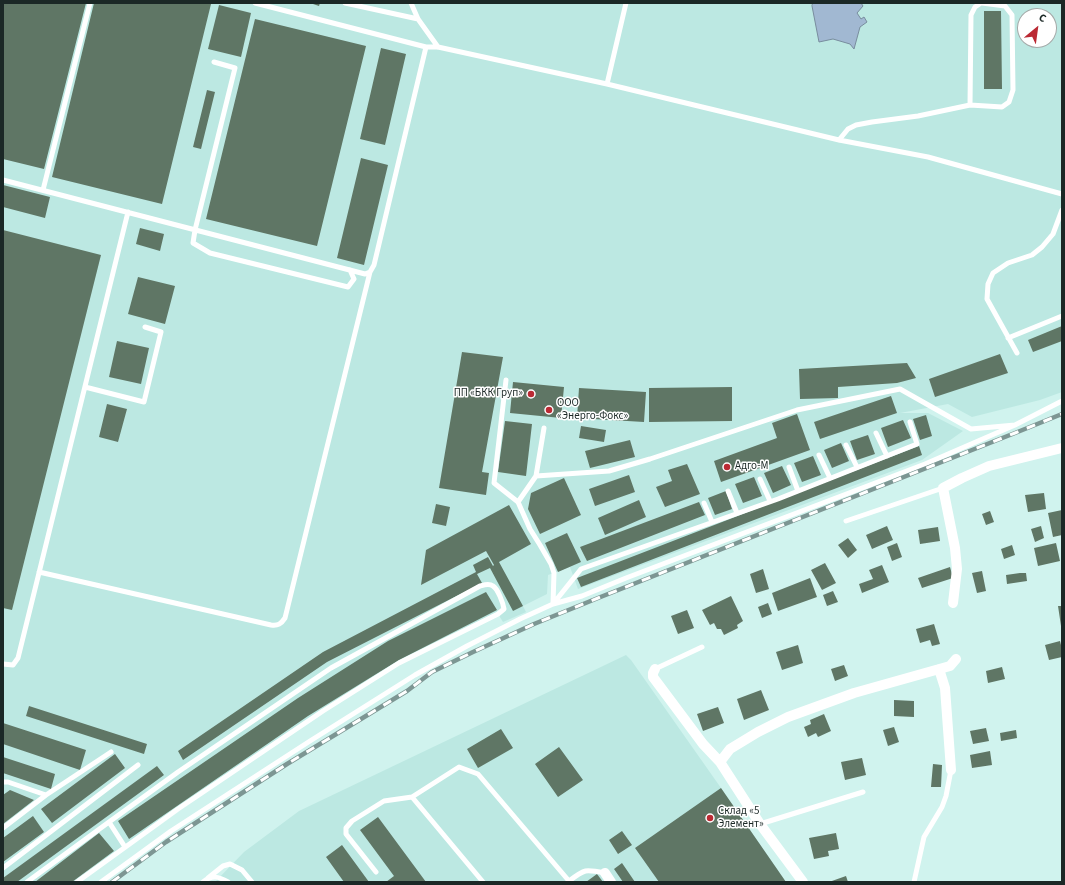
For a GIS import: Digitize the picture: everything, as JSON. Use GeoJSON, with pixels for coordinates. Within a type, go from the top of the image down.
{"type":"FeatureCollection","features":[{"type":"Feature","properties":{"kind":"street"},"geometry":{"type":"LineString","coordinates":[[953,603],[957,569],[955,548],[943,488],[989,466],[1062,448]]}},
{"type":"Feature","properties":{"kind":"street"},"geometry":{"type":"LineString","coordinates":[[720,762],[730,749],[758,732],[788,717],[854,693],[950,666],[956,659]]}},
{"type":"Feature","properties":{"kind":"street"},"geometry":{"type":"LineString","coordinates":[[655,669],[653,677],[703,744],[720,762],[760,824],[803,882]]}},
{"type":"Feature","properties":{"kind":"street"},"geometry":{"type":"LineString","coordinates":[[939,669],[946,688],[951,770]]}},
{"type":"Feature","properties":{"kind":"street"},"geometry":{"type":"LineString","coordinates":[[605,873],[611,882]]}},
{"type":"Feature","properties":{"kind":"lane"},"geometry":{"type":"LineString","coordinates":[[44,190],[90,3]]}},
{"type":"Feature","properties":{"kind":"lane"},"geometry":{"type":"LineString","coordinates":[[256,3],[426,47],[438,47],[607,84],[838,140],[928,157],[1062,194]]}},
{"type":"Feature","properties":{"kind":"lane"},"geometry":{"type":"LineString","coordinates":[[345,3],[418,19]]}},
{"type":"Feature","properties":{"kind":"lane"},"geometry":{"type":"LineString","coordinates":[[411,3],[418,19],[438,47]]}},
{"type":"Feature","properties":{"kind":"lane"},"geometry":{"type":"LineString","coordinates":[[607,84],[626,3]]}},
{"type":"Feature","properties":{"kind":"lane"},"geometry":{"type":"LineString","coordinates":[[838,140],[848,129],[856,124],[918,116],[970,105],[1002,107],[1009,102],[1013,90],[1012,14],[1005,6],[981,3],[975,7],[971,15],[970,105]]}},
{"type":"Feature","properties":{"kind":"lane"},"geometry":{"type":"LineString","coordinates":[[39,572],[271,625],[278,626],[282,623],[285,618],[370,272],[374,265],[426,47]]}},
{"type":"Feature","properties":{"kind":"lane"},"geometry":{"type":"LineString","coordinates":[[214,62],[235,68],[193,243],[210,253],[348,287],[354,279],[350,270]]}},
{"type":"Feature","properties":{"kind":"lane"},"geometry":{"type":"LineString","coordinates":[[3,180],[365,274],[370,272]]}},
{"type":"Feature","properties":{"kind":"lane"},"geometry":{"type":"LineString","coordinates":[[1017,353],[987,299],[988,284],[993,273],[1008,263],[1032,255],[1042,247],[1053,234],[1062,210]]}},
{"type":"Feature","properties":{"kind":"lane"},"geometry":{"type":"LineString","coordinates":[[3,664],[13,665],[18,658],[128,212]]}},
{"type":"Feature","properties":{"kind":"lane"},"geometry":{"type":"LineString","coordinates":[[1008,338],[1062,316]]}},
{"type":"Feature","properties":{"kind":"lane"},"geometry":{"type":"LineString","coordinates":[[85,387],[144,402],[161,332],[145,327]]}},
{"type":"Feature","properties":{"kind":"lane"},"geometry":{"type":"LineString","coordinates":[[506,380],[494,483],[518,502],[530,529],[551,564],[554,573],[553,604]]}},
{"type":"Feature","properties":{"kind":"lane"},"geometry":{"type":"LineString","coordinates":[[536,476],[609,471],[650,459],[797,410],[900,389],[972,429],[1015,425]]}},
{"type":"Feature","properties":{"kind":"lane"},"geometry":{"type":"LineString","coordinates":[[101,882],[171,830],[310,741],[415,675],[497,631],[553,604],[582,596],[633,575],[924,464],[1015,425],[1062,401]]}},
{"type":"Feature","properties":{"kind":"lane"},"geometry":{"type":"LineString","coordinates":[[553,604],[581,569],[798,491],[917,444],[910,422]]}},
{"type":"Feature","properties":{"kind":"lane"},"geometry":{"type":"LineString","coordinates":[[518,502],[536,476],[544,428]]}},
{"type":"Feature","properties":{"kind":"lane"},"geometry":{"type":"LineString","coordinates":[[876,433],[887,456]]}},
{"type":"Feature","properties":{"kind":"lane"},"geometry":{"type":"LineString","coordinates":[[846,446],[857,468]]}},
{"type":"Feature","properties":{"kind":"lane"},"geometry":{"type":"LineString","coordinates":[[819,455],[830,478]]}},
{"type":"Feature","properties":{"kind":"lane"},"geometry":{"type":"LineString","coordinates":[[789,467],[798,491]]}},
{"type":"Feature","properties":{"kind":"lane"},"geometry":{"type":"LineString","coordinates":[[760,479],[770,501]]}},
{"type":"Feature","properties":{"kind":"lane"},"geometry":{"type":"LineString","coordinates":[[846,521],[943,488]]}},
{"type":"Feature","properties":{"kind":"lane"},"geometry":{"type":"LineString","coordinates":[[728,491],[737,513]]}},
{"type":"Feature","properties":{"kind":"lane"},"geometry":{"type":"LineString","coordinates":[[704,503],[712,522]]}},
{"type":"Feature","properties":{"kind":"lane"},"geometry":{"type":"LineString","coordinates":[[27,882],[178,772],[331,668],[480,586],[485,584],[494,586],[503,602],[504,609],[498,614],[399,663],[323,711],[178,809],[77,882]]}},
{"type":"Feature","properties":{"kind":"lane"},"geometry":{"type":"LineString","coordinates":[[655,669],[702,647]]}},
{"type":"Feature","properties":{"kind":"lane"},"geometry":{"type":"LineString","coordinates":[[3,828],[46,795],[111,752]]}},
{"type":"Feature","properties":{"kind":"lane"},"geometry":{"type":"LineString","coordinates":[[3,868],[138,765]]}},
{"type":"Feature","properties":{"kind":"lane"},"geometry":{"type":"LineString","coordinates":[[376,872],[346,834],[346,828],[352,821],[384,801],[412,797],[459,767],[478,774],[568,881],[581,872],[594,871],[605,873]]}},
{"type":"Feature","properties":{"kind":"lane"},"geometry":{"type":"LineString","coordinates":[[914,882],[924,836],[942,807],[946,796],[951,770]]}},
{"type":"Feature","properties":{"kind":"lane"},"geometry":{"type":"LineString","coordinates":[[3,782],[8,782],[46,795]]}},
{"type":"Feature","properties":{"kind":"lane"},"geometry":{"type":"LineString","coordinates":[[760,824],[863,792]]}},
{"type":"Feature","properties":{"kind":"lane"},"geometry":{"type":"LineString","coordinates":[[412,797],[483,882]]}},
{"type":"Feature","properties":{"kind":"lane"},"geometry":{"type":"LineString","coordinates":[[109,822],[125,847]]}},
{"type":"Feature","properties":{"kind":"lane"},"geometry":{"type":"LineString","coordinates":[[203,882],[223,866],[230,864],[242,870],[252,882]]}},
{"type":"Feature","properties":{"kind":"lane"},"geometry":{"type":"LineString","coordinates":[[208,878],[220,878],[228,882]]}},
{"type":"Feature","properties":{"kind":"shaded area"},"geometry":{"type":"Polygon","coordinates":[[[3,3],[1062,3],[1062,392],[1040,400],[972,417],[948,404],[900,413],[928,413],[963,431],[922,460],[578,589],[570,567],[548,575],[547,594],[523,606],[526,612],[503,622],[498,614],[399,663],[323,711],[77,882],[3,882],[3,3]]]}},
{"type":"Feature","properties":{"kind":"shaded area"},"geometry":{"type":"Polygon","coordinates":[[[813,3],[861,3],[863,6],[857,13],[861,19],[864,17],[867,22],[860,27],[854,49],[850,44],[833,39],[819,42],[812,6],[813,3]]]}},
{"type":"Feature","properties":{"kind":"shaded area"},"geometry":{"type":"Polygon","coordinates":[[[626,655],[631,660],[786,882],[215,882],[244,852],[299,811],[626,655]]]}},
{"type":"Feature","properties":{"kind":"building"},"geometry":{"type":"Polygon","coordinates":[[[3,3],[86,3],[44,169],[3,159],[3,3]]]}},
{"type":"Feature","properties":{"kind":"building"},"geometry":{"type":"Polygon","coordinates":[[[94,3],[211,4],[162,204],[52,177],[94,3]]]}},
{"type":"Feature","properties":{"kind":"building"},"geometry":{"type":"Polygon","coordinates":[[[310,3],[320,3],[319,6],[310,3]]]}},
{"type":"Feature","properties":{"kind":"building"},"geometry":{"type":"Polygon","coordinates":[[[219,5],[251,13],[241,57],[208,49],[219,5]]]}},
{"type":"Feature","properties":{"kind":"building"},"geometry":{"type":"Polygon","coordinates":[[[984,11],[1001,11],[1002,89],[984,89],[984,11]]]}},
{"type":"Feature","properties":{"kind":"building"},"geometry":{"type":"Polygon","coordinates":[[[255,19],[366,46],[317,246],[206,219],[255,19]]]}},
{"type":"Feature","properties":{"kind":"building"},"geometry":{"type":"Polygon","coordinates":[[[381,48],[406,54],[385,145],[360,139],[381,48]]]}},
{"type":"Feature","properties":{"kind":"building"},"geometry":{"type":"Polygon","coordinates":[[[207,90],[215,92],[201,149],[193,147],[207,90]]]}},
{"type":"Feature","properties":{"kind":"building"},"geometry":{"type":"Polygon","coordinates":[[[361,158],[388,165],[364,265],[337,258],[361,158]]]}},
{"type":"Feature","properties":{"kind":"building"},"geometry":{"type":"Polygon","coordinates":[[[3,185],[50,197],[45,218],[3,207],[3,185]]]}},
{"type":"Feature","properties":{"kind":"building"},"geometry":{"type":"Polygon","coordinates":[[[140,228],[164,234],[160,251],[136,244],[140,228]]]}},
{"type":"Feature","properties":{"kind":"building"},"geometry":{"type":"Polygon","coordinates":[[[3,230],[101,255],[12,610],[3,608],[3,230]]]}},
{"type":"Feature","properties":{"kind":"building"},"geometry":{"type":"Polygon","coordinates":[[[138,277],[175,286],[165,324],[128,314],[138,277]]]}},
{"type":"Feature","properties":{"kind":"building"},"geometry":{"type":"Polygon","coordinates":[[[1062,326],[1062,341],[1033,352],[1028,340],[1062,326]]]}},
{"type":"Feature","properties":{"kind":"building"},"geometry":{"type":"Polygon","coordinates":[[[117,341],[149,348],[141,384],[109,377],[117,341]]]}},
{"type":"Feature","properties":{"kind":"building"},"geometry":{"type":"Polygon","coordinates":[[[462,352],[503,357],[482,472],[489,473],[486,495],[439,488],[462,352]]]}},
{"type":"Feature","properties":{"kind":"building"},"geometry":{"type":"Polygon","coordinates":[[[1000,354],[1008,373],[935,397],[929,379],[1000,354]]]}},
{"type":"Feature","properties":{"kind":"building"},"geometry":{"type":"Polygon","coordinates":[[[907,363],[916,378],[897,383],[838,387],[838,398],[800,399],[799,369],[907,363]]]}},
{"type":"Feature","properties":{"kind":"building"},"geometry":{"type":"Polygon","coordinates":[[[513,382],[564,387],[561,418],[510,413],[513,382]]]}},
{"type":"Feature","properties":{"kind":"building"},"geometry":{"type":"Polygon","coordinates":[[[732,387],[732,421],[649,422],[649,388],[732,387]]]}},
{"type":"Feature","properties":{"kind":"building"},"geometry":{"type":"Polygon","coordinates":[[[579,388],[646,392],[644,422],[577,418],[579,388]]]}},
{"type":"Feature","properties":{"kind":"building"},"geometry":{"type":"Polygon","coordinates":[[[891,396],[897,413],[820,439],[814,422],[891,396]]]}},
{"type":"Feature","properties":{"kind":"building"},"geometry":{"type":"Polygon","coordinates":[[[107,404],[127,409],[118,442],[99,437],[107,404]]]}},
{"type":"Feature","properties":{"kind":"building"},"geometry":{"type":"Polygon","coordinates":[[[797,414],[810,450],[721,482],[714,461],[777,438],[772,423],[797,414]]]}},
{"type":"Feature","properties":{"kind":"building"},"geometry":{"type":"Polygon","coordinates":[[[926,415],[932,436],[920,440],[913,419],[926,415]]]}},
{"type":"Feature","properties":{"kind":"building"},"geometry":{"type":"Polygon","coordinates":[[[903,420],[911,438],[888,447],[881,428],[903,420]]]}},
{"type":"Feature","properties":{"kind":"building"},"geometry":{"type":"Polygon","coordinates":[[[505,421],[532,424],[526,476],[498,472],[505,421]]]}},
{"type":"Feature","properties":{"kind":"building"},"geometry":{"type":"Polygon","coordinates":[[[581,426],[606,430],[604,442],[579,438],[581,426]]]}},
{"type":"Feature","properties":{"kind":"building"},"geometry":{"type":"Polygon","coordinates":[[[868,435],[875,454],[857,460],[850,441],[868,435]]]}},
{"type":"Feature","properties":{"kind":"building"},"geometry":{"type":"Polygon","coordinates":[[[630,440],[635,457],[590,468],[585,451],[630,440]]]}},
{"type":"Feature","properties":{"kind":"building"},"geometry":{"type":"Polygon","coordinates":[[[841,443],[849,461],[832,468],[824,450],[841,443]]]}},
{"type":"Feature","properties":{"kind":"building"},"geometry":{"type":"Polygon","coordinates":[[[919,446],[922,455],[581,587],[577,578],[919,446]]]}},
{"type":"Feature","properties":{"kind":"building"},"geometry":{"type":"Polygon","coordinates":[[[813,456],[821,475],[802,482],[794,463],[813,456]]]}},
{"type":"Feature","properties":{"kind":"building"},"geometry":{"type":"Polygon","coordinates":[[[687,464],[700,494],[665,507],[656,487],[672,481],[668,470],[687,464]]]}},
{"type":"Feature","properties":{"kind":"building"},"geometry":{"type":"Polygon","coordinates":[[[782,466],[791,485],[773,493],[764,473],[782,466]]]}},
{"type":"Feature","properties":{"kind":"building"},"geometry":{"type":"Polygon","coordinates":[[[629,475],[635,492],[595,506],[589,489],[629,475]]]}},
{"type":"Feature","properties":{"kind":"building"},"geometry":{"type":"Polygon","coordinates":[[[754,477],[762,496],[743,503],[735,484],[754,477]]]}},
{"type":"Feature","properties":{"kind":"building"},"geometry":{"type":"Polygon","coordinates":[[[564,478],[581,515],[540,534],[528,509],[531,493],[564,478]]]}},
{"type":"Feature","properties":{"kind":"building"},"geometry":{"type":"Polygon","coordinates":[[[726,491],[732,509],[715,515],[708,498],[726,491]]]}},
{"type":"Feature","properties":{"kind":"building"},"geometry":{"type":"Polygon","coordinates":[[[1044,493],[1046,509],[1028,512],[1025,495],[1044,493]]]}},
{"type":"Feature","properties":{"kind":"building"},"geometry":{"type":"Polygon","coordinates":[[[639,500],[646,517],[605,535],[598,518],[639,500]]]}},
{"type":"Feature","properties":{"kind":"building"},"geometry":{"type":"Polygon","coordinates":[[[699,502],[705,515],[587,561],[580,547],[699,502]]]}},
{"type":"Feature","properties":{"kind":"building"},"geometry":{"type":"Polygon","coordinates":[[[436,504],[450,507],[446,526],[432,523],[436,504]]]}},
{"type":"Feature","properties":{"kind":"building"},"geometry":{"type":"Polygon","coordinates":[[[509,505],[531,544],[499,562],[523,606],[513,611],[490,568],[477,574],[482,583],[327,662],[183,760],[178,751],[323,652],[476,572],[473,565],[488,557],[493,566],[494,565],[486,551],[421,585],[426,550],[509,505]]]}},
{"type":"Feature","properties":{"kind":"building"},"geometry":{"type":"Polygon","coordinates":[[[1062,510],[1062,535],[1053,537],[1048,513],[1062,510]]]}},
{"type":"Feature","properties":{"kind":"building"},"geometry":{"type":"Polygon","coordinates":[[[990,511],[994,522],[986,525],[982,514],[990,511]]]}},
{"type":"Feature","properties":{"kind":"building"},"geometry":{"type":"Polygon","coordinates":[[[887,526],[893,540],[872,549],[866,535],[887,526]]]}},
{"type":"Feature","properties":{"kind":"building"},"geometry":{"type":"Polygon","coordinates":[[[1041,526],[1044,538],[1035,542],[1031,529],[1041,526]]]}},
{"type":"Feature","properties":{"kind":"building"},"geometry":{"type":"Polygon","coordinates":[[[938,527],[940,541],[920,544],[918,530],[938,527]]]}},
{"type":"Feature","properties":{"kind":"building"},"geometry":{"type":"Polygon","coordinates":[[[567,533],[581,562],[558,572],[545,543],[567,533]]]}},
{"type":"Feature","properties":{"kind":"building"},"geometry":{"type":"Polygon","coordinates":[[[848,538],[857,550],[848,558],[838,545],[848,538]]]}},
{"type":"Feature","properties":{"kind":"building"},"geometry":{"type":"Polygon","coordinates":[[[897,543],[902,557],[892,561],[887,547],[897,543]]]}},
{"type":"Feature","properties":{"kind":"building"},"geometry":{"type":"Polygon","coordinates":[[[1056,543],[1060,561],[1038,566],[1034,548],[1056,543]]]}},
{"type":"Feature","properties":{"kind":"building"},"geometry":{"type":"Polygon","coordinates":[[[1012,545],[1015,555],[1004,559],[1001,549],[1012,545]]]}},
{"type":"Feature","properties":{"kind":"building"},"geometry":{"type":"Polygon","coordinates":[[[825,563],[836,583],[822,590],[811,570],[825,563]]]}},
{"type":"Feature","properties":{"kind":"building"},"geometry":{"type":"Polygon","coordinates":[[[882,565],[889,582],[862,593],[859,584],[873,579],[869,570],[882,565]]]}},
{"type":"Feature","properties":{"kind":"building"},"geometry":{"type":"Polygon","coordinates":[[[950,567],[953,578],[922,588],[918,578],[950,567]]]}},
{"type":"Feature","properties":{"kind":"building"},"geometry":{"type":"Polygon","coordinates":[[[763,569],[769,589],[756,593],[750,574],[763,569]]]}},
{"type":"Feature","properties":{"kind":"building"},"geometry":{"type":"Polygon","coordinates":[[[982,571],[986,591],[977,593],[972,573],[982,571]]]}},
{"type":"Feature","properties":{"kind":"building"},"geometry":{"type":"Polygon","coordinates":[[[1026,573],[1027,581],[1007,584],[1006,575],[1026,573]]]}},
{"type":"Feature","properties":{"kind":"building"},"geometry":{"type":"Polygon","coordinates":[[[810,578],[817,597],[778,611],[772,593],[810,578]]]}},
{"type":"Feature","properties":{"kind":"building"},"geometry":{"type":"Polygon","coordinates":[[[833,591],[838,602],[827,606],[823,595],[833,591]]]}},
{"type":"Feature","properties":{"kind":"building"},"geometry":{"type":"Polygon","coordinates":[[[486,592],[497,610],[399,660],[308,716],[129,839],[118,821],[298,698],[388,641],[486,592]]]}},
{"type":"Feature","properties":{"kind":"building"},"geometry":{"type":"Polygon","coordinates":[[[731,596],[743,621],[737,625],[738,628],[724,635],[721,629],[717,629],[714,623],[710,625],[702,610],[731,596]]]}},
{"type":"Feature","properties":{"kind":"building"},"geometry":{"type":"Polygon","coordinates":[[[768,603],[772,614],[762,618],[758,607],[768,603]]]}},
{"type":"Feature","properties":{"kind":"building"},"geometry":{"type":"Polygon","coordinates":[[[1058,606],[1062,606],[1062,626],[1061,626],[1058,606]]]}},
{"type":"Feature","properties":{"kind":"building"},"geometry":{"type":"Polygon","coordinates":[[[687,610],[694,628],[678,634],[671,616],[687,610]]]}},
{"type":"Feature","properties":{"kind":"building"},"geometry":{"type":"Polygon","coordinates":[[[934,624],[940,644],[932,646],[930,640],[920,643],[916,629],[934,624]]]}},
{"type":"Feature","properties":{"kind":"building"},"geometry":{"type":"Polygon","coordinates":[[[1060,641],[1062,657],[1049,660],[1045,645],[1060,641]]]}},
{"type":"Feature","properties":{"kind":"building"},"geometry":{"type":"Polygon","coordinates":[[[798,645],[803,663],[782,670],[776,652],[798,645]]]}},
{"type":"Feature","properties":{"kind":"building"},"geometry":{"type":"Polygon","coordinates":[[[844,665],[848,676],[835,681],[831,669],[844,665]]]}},
{"type":"Feature","properties":{"kind":"building"},"geometry":{"type":"Polygon","coordinates":[[[1002,667],[1005,679],[988,683],[986,671],[1002,667]]]}},
{"type":"Feature","properties":{"kind":"building"},"geometry":{"type":"Polygon","coordinates":[[[761,690],[769,710],[744,720],[737,699],[761,690]]]}},
{"type":"Feature","properties":{"kind":"building"},"geometry":{"type":"Polygon","coordinates":[[[894,700],[914,701],[914,717],[894,716],[894,700]]]}},
{"type":"Feature","properties":{"kind":"building"},"geometry":{"type":"Polygon","coordinates":[[[29,706],[147,744],[144,754],[26,716],[29,706]]]}},
{"type":"Feature","properties":{"kind":"building"},"geometry":{"type":"Polygon","coordinates":[[[718,707],[724,723],[703,731],[697,714],[718,707]]]}},
{"type":"Feature","properties":{"kind":"building"},"geometry":{"type":"Polygon","coordinates":[[[824,714],[831,731],[818,737],[816,733],[808,737],[804,727],[811,724],[810,720],[824,714]]]}},
{"type":"Feature","properties":{"kind":"building"},"geometry":{"type":"Polygon","coordinates":[[[3,723],[86,750],[80,770],[3,744],[3,723]]]}},
{"type":"Feature","properties":{"kind":"building"},"geometry":{"type":"Polygon","coordinates":[[[894,727],[899,742],[888,746],[883,730],[894,727]]]}},
{"type":"Feature","properties":{"kind":"building"},"geometry":{"type":"Polygon","coordinates":[[[986,728],[989,741],[973,744],[970,731],[986,728]]]}},
{"type":"Feature","properties":{"kind":"building"},"geometry":{"type":"Polygon","coordinates":[[[501,729],[513,748],[478,768],[467,749],[501,729]]]}},
{"type":"Feature","properties":{"kind":"building"},"geometry":{"type":"Polygon","coordinates":[[[1016,730],[1017,738],[1001,741],[1000,733],[1016,730]]]}},
{"type":"Feature","properties":{"kind":"building"},"geometry":{"type":"Polygon","coordinates":[[[559,747],[583,780],[558,797],[535,764],[559,747]]]}},
{"type":"Feature","properties":{"kind":"building"},"geometry":{"type":"Polygon","coordinates":[[[990,751],[992,765],[972,768],[970,755],[990,751]]]}},
{"type":"Feature","properties":{"kind":"building"},"geometry":{"type":"Polygon","coordinates":[[[115,754],[125,768],[52,823],[41,809],[115,754]]]}},
{"type":"Feature","properties":{"kind":"building"},"geometry":{"type":"Polygon","coordinates":[[[3,757],[55,774],[51,789],[3,773],[3,757]]]}},
{"type":"Feature","properties":{"kind":"building"},"geometry":{"type":"Polygon","coordinates":[[[862,758],[866,775],[845,780],[841,762],[862,758]]]}},
{"type":"Feature","properties":{"kind":"building"},"geometry":{"type":"Polygon","coordinates":[[[933,764],[942,765],[941,787],[931,787],[933,764]]]}},
{"type":"Feature","properties":{"kind":"building"},"geometry":{"type":"Polygon","coordinates":[[[157,766],[164,775],[17,882],[3,882],[3,878],[157,766]]]}},
{"type":"Feature","properties":{"kind":"building","name":"Склад «5 Элемент»"},"geometry":{"type":"Polygon","coordinates":[[[721,788],[786,882],[659,882],[635,848],[721,788]]]}},
{"type":"Feature","properties":{"kind":"building"},"geometry":{"type":"Polygon","coordinates":[[[10,790],[34,800],[3,824],[3,795],[10,790]]]}},
{"type":"Feature","properties":{"kind":"building"},"geometry":{"type":"Polygon","coordinates":[[[33,816],[44,832],[3,862],[3,838],[33,816]]]}},
{"type":"Feature","properties":{"kind":"building"},"geometry":{"type":"Polygon","coordinates":[[[378,817],[426,882],[386,882],[394,876],[360,830],[378,817]]]}},
{"type":"Feature","properties":{"kind":"building"},"geometry":{"type":"Polygon","coordinates":[[[622,831],[632,845],[618,854],[609,840],[622,831]]]}},
{"type":"Feature","properties":{"kind":"building"},"geometry":{"type":"Polygon","coordinates":[[[99,833],[114,851],[72,882],[35,882],[99,833]]]}},
{"type":"Feature","properties":{"kind":"building"},"geometry":{"type":"Polygon","coordinates":[[[836,833],[839,849],[828,851],[829,856],[814,859],[809,838],[836,833]]]}},
{"type":"Feature","properties":{"kind":"building"},"geometry":{"type":"Polygon","coordinates":[[[342,845],[369,882],[344,882],[326,857],[342,845]]]}},
{"type":"Feature","properties":{"kind":"building"},"geometry":{"type":"Polygon","coordinates":[[[622,863],[635,882],[623,882],[614,869],[622,863]]]}},
{"type":"Feature","properties":{"kind":"building"},"geometry":{"type":"Polygon","coordinates":[[[597,874],[603,882],[586,882],[597,874]]]}},
{"type":"Feature","properties":{"kind":"building"},"geometry":{"type":"Polygon","coordinates":[[[846,876],[848,882],[829,882],[846,876]]]}},
{"type":"Feature","properties":{"kind":"railway"},"geometry":{"type":"LineString","coordinates":[[112,882],[166,842],[287,764],[407,691],[432,672],[534,624],[1062,414]]}},
{"type":"Feature","properties":{"kind":"place","name":"ПП «БКК Груп»"},"geometry":{"type":"Point","coordinates":[531,394]}},
{"type":"Feature","properties":{"kind":"place","name":"ООО «Энерго-Фокс»"},"geometry":{"type":"Point","coordinates":[549,410]}},
{"type":"Feature","properties":{"kind":"place","name":"Адго-М"},"geometry":{"type":"Point","coordinates":[727,467]}},
{"type":"Feature","properties":{"kind":"place","name":"Склад «5 Элемент»"},"geometry":{"type":"Point","coordinates":[710,818]}}]}
